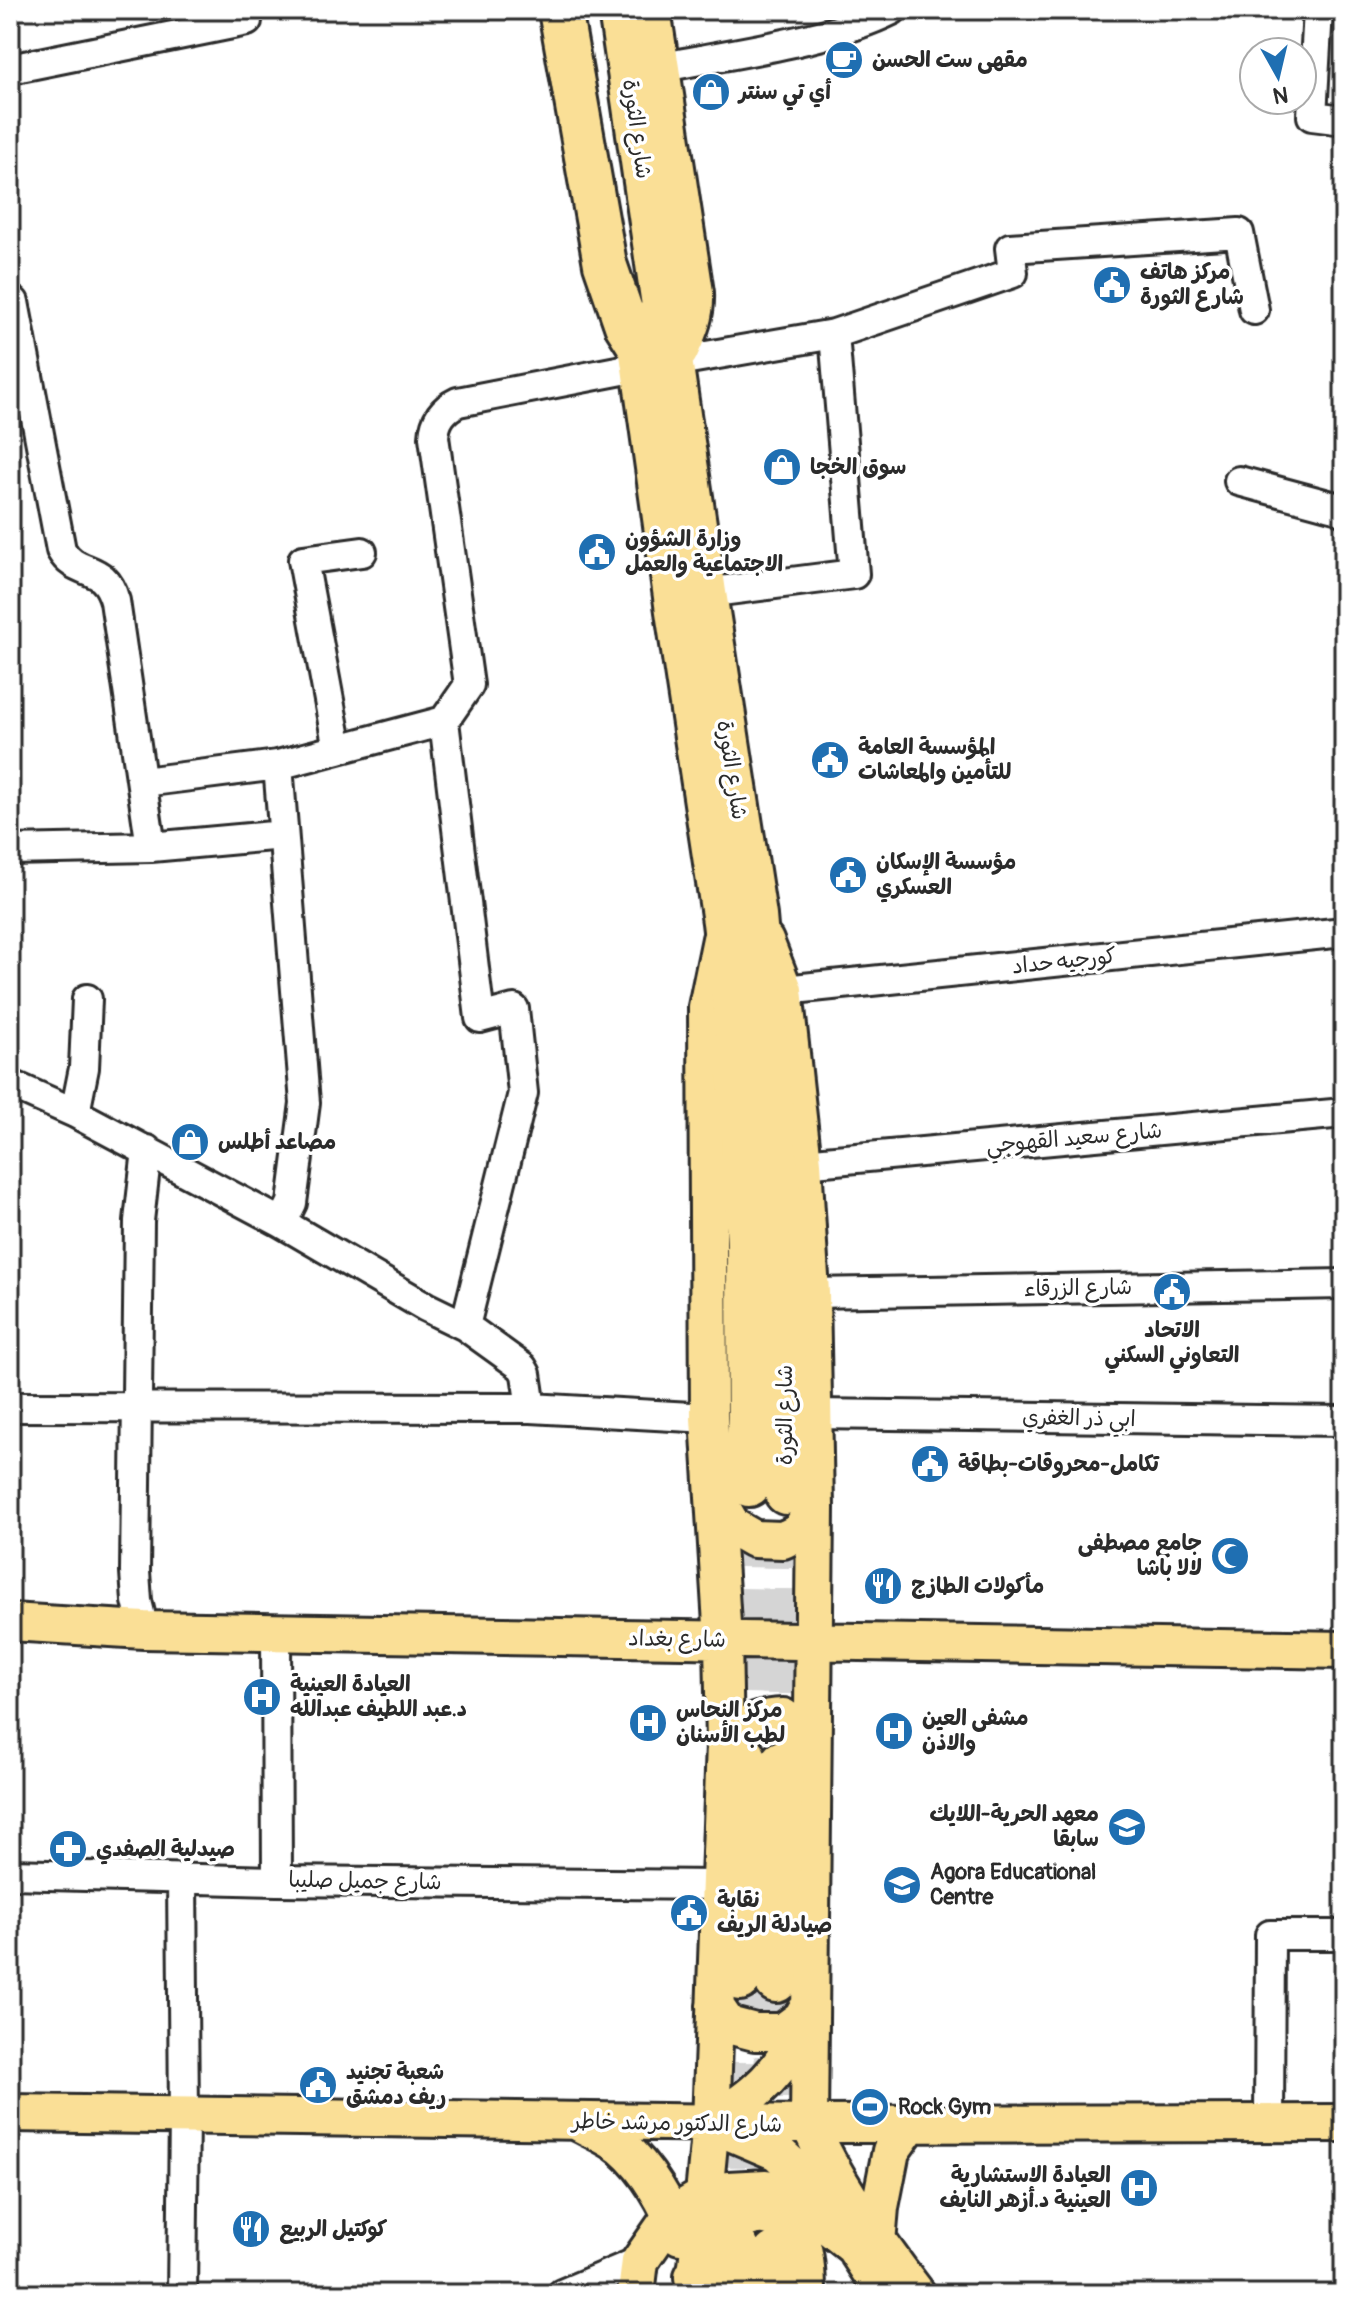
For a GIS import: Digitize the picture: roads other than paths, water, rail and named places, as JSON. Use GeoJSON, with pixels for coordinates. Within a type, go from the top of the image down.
{"type":"FeatureCollection","features":[{"type":"Feature","properties":{"kind":"highway"},"geometry":{"type":"LineString","coordinates":[[577,16],[605,264],[626,325],[652,358],[689,326],[693,310],[629,59],[640,11]]}},
{"type":"Feature","properties":{"kind":"highway"},"geometry":{"type":"LineString","coordinates":[[577,16],[629,59]]}},
{"type":"Feature","properties":{"kind":"highway","name":"شارع الثورة"},"geometry":{"type":"LineString","coordinates":[[629,59],[652,358],[677,611],[740,919]]}},
{"type":"Feature","properties":{"kind":"highway","name":"شارع الثورة"},"geometry":{"type":"LineString","coordinates":[[652,358],[705,593],[740,919],[784,1253],[766,1495]]}},
{"type":"Feature","properties":{"kind":"highway"},"geometry":{"type":"LineString","coordinates":[[765,1754],[769,1997]]}},
{"type":"Feature","properties":{"kind":"highway"},"geometry":{"type":"LineString","coordinates":[[696,2286],[718,2240],[732,2222],[757,2212],[772,2214],[797,2235],[804,2266],[804,2294]]}},
{"type":"Feature","properties":{"kind":"highway"},"geometry":{"type":"LineString","coordinates":[[737,2294],[762,2266]]}},
{"type":"Feature","properties":{"kind":"main road"},"geometry":{"type":"LineString","coordinates":[[740,919],[784,990],[803,1163],[811,1293],[813,1414],[766,1495],[723,1640],[765,1754],[769,1997],[809,2124],[885,2294]]}},
{"type":"Feature","properties":{"kind":"main road"},"geometry":{"type":"LineString","coordinates":[[711,2123],[751,2098],[780,2067],[794,2043],[769,1997],[719,1885],[765,1754],[812,1642],[766,1495],[709,1418],[707,1007],[740,919]]}},
{"type":"Feature","properties":{"kind":"main road","name":"شارع بغداد"},"geometry":{"type":"LineString","coordinates":[[10,1622],[144,1630],[1344,1650]]}},
{"type":"Feature","properties":{"kind":"main road"},"geometry":{"type":"LineString","coordinates":[[638,2278],[687,2206],[711,2123],[769,1997]]}},
{"type":"Feature","properties":{"kind":"main road","name":"شارع الدكتور مرشد خاطر"},"geometry":{"type":"LineString","coordinates":[[10,2113],[809,2124],[1344,2123]]}},
{"type":"Feature","properties":{"kind":"main road"},"geometry":{"type":"LineString","coordinates":[[577,2121],[622,2147],[651,2182],[687,2206],[696,2286]]}},
{"type":"Feature","properties":{"kind":"main road"},"geometry":{"type":"LineString","coordinates":[[711,2123],[777,2152],[814,2186],[865,2244],[917,2294]]}},
{"type":"Feature","properties":{"kind":"main road"},"geometry":{"type":"LineString","coordinates":[[865,2244],[880,2207],[891,2151],[911,2123]]}},
{"type":"Feature","properties":{"kind":"main road"},"geometry":{"type":"LineString","coordinates":[[687,2206],[728,2190],[766,2188],[798,2202],[865,2244]]}},
{"type":"Feature","properties":{"kind":"street"},"geometry":{"type":"LineString","coordinates":[[629,59],[817,35],[876,18],[892,10]]}},
{"type":"Feature","properties":{"kind":"street"},"geometry":{"type":"LineString","coordinates":[[1318,10],[1312,116],[1344,120]]}},
{"type":"Feature","properties":{"kind":"street"},"geometry":{"type":"LineString","coordinates":[[10,69],[246,16]]}},
{"type":"Feature","properties":{"kind":"street"},"geometry":{"type":"LineString","coordinates":[[143,782],[278,765],[444,721],[469,685],[434,437],[438,420],[458,402],[652,358],[834,334],[1013,273],[1010,248],[1239,233],[1254,310]]}},
{"type":"Feature","properties":{"kind":"street"},"geometry":{"type":"LineString","coordinates":[[14,302],[61,550],[69,561],[99,574],[107,581],[115,601],[151,847]]}},
{"type":"Feature","properties":{"kind":"street"},"geometry":{"type":"LineString","coordinates":[[705,593],[854,574],[834,334]]}},
{"type":"Feature","properties":{"kind":"street"},"geometry":{"type":"LineString","coordinates":[[1239,481],[1343,509],[1344,512]]}},
{"type":"Feature","properties":{"kind":"street"},"geometry":{"type":"LineString","coordinates":[[338,749],[303,560],[362,552]]}},
{"type":"Feature","properties":{"kind":"street"},"geometry":{"type":"LineString","coordinates":[[444,721],[480,1018],[514,1009],[523,1093],[465,1326]]}},
{"type":"Feature","properties":{"kind":"street"},"geometry":{"type":"LineString","coordinates":[[278,765],[305,1103],[292,1203],[282,1223]]}},
{"type":"Feature","properties":{"kind":"street"},"geometry":{"type":"LineString","coordinates":[[10,850],[151,847],[283,835]]}},
{"type":"Feature","properties":{"kind":"street","name":"كورجيه حداد"},"geometry":{"type":"LineString","coordinates":[[784,990],[1344,932]]}},
{"type":"Feature","properties":{"kind":"street"},"geometry":{"type":"LineString","coordinates":[[75,1113],[84,1068],[87,999]]}},
{"type":"Feature","properties":{"kind":"street"},"geometry":{"type":"LineString","coordinates":[[10,1084],[147,1150],[465,1326],[522,1367],[526,1374],[531,1408]]}},
{"type":"Feature","properties":{"kind":"street","name":"شارع سعيد القهوجي"},"geometry":{"type":"LineString","coordinates":[[803,1163],[1344,1113]]}},
{"type":"Feature","properties":{"kind":"street"},"geometry":{"type":"LineString","coordinates":[[144,1630],[135,1572],[139,1221],[147,1150]]}},
{"type":"Feature","properties":{"kind":"street","name":"شارع الزرقاء"},"geometry":{"type":"LineString","coordinates":[[811,1293],[1344,1284]]}},
{"type":"Feature","properties":{"kind":"street"},"geometry":{"type":"LineString","coordinates":[[10,1407],[531,1408],[709,1418]]}},
{"type":"Feature","properties":{"kind":"street","name":"ابي ذر الغفري"},"geometry":{"type":"LineString","coordinates":[[813,1414],[1344,1421]]}},
{"type":"Feature","properties":{"kind":"street"},"geometry":{"type":"LineString","coordinates":[[276,1632],[277,1881]]}},
{"type":"Feature","properties":{"kind":"street","name":"شارع جميل صليبا"},"geometry":{"type":"LineString","coordinates":[[10,1874],[277,1881],[719,1885]]}},
{"type":"Feature","properties":{"kind":"street"},"geometry":{"type":"LineString","coordinates":[[182,1878],[182,2294]]}},
{"type":"Feature","properties":{"kind":"street"},"geometry":{"type":"LineString","coordinates":[[1269,2124],[1270,1935],[1344,1935]]}},
{"type":"Feature","properties":{"kind":"street"},"geometry":{"type":"LineString","coordinates":[[562,2294],[638,2278]]}},
{"type":"Feature","properties":{"kind":"tunnel"},"geometry":{"type":"LineString","coordinates":[[744,1756],[749,1485]]}},
{"type":"Feature","properties":{"kind":"tunnel"},"geometry":{"type":"LineString","coordinates":[[782,1757],[786,1493]]}},
{"type":"Feature","properties":{"kind":"tunnel"},"geometry":{"type":"LineString","coordinates":[[738,2230],[740,1979]]}},
{"type":"Feature","properties":{"kind":"tunnel"},"geometry":{"type":"LineString","coordinates":[[775,2161],[776,1981]]}},
{"type":"Feature","properties":{"kind":"place","name":"مقهى ست الحسن"},"geometry":{"type":"Point","coordinates":[844,60]}},
{"type":"Feature","properties":{"kind":"place","name":"أي تي سنتر"},"geometry":{"type":"Point","coordinates":[711,92]}},
{"type":"Feature","properties":{"kind":"place","name":"مركز هاتف شارع الثورة"},"geometry":{"type":"Point","coordinates":[1112,285]}},
{"type":"Feature","properties":{"kind":"place","name":"سوق الخجا"},"geometry":{"type":"Point","coordinates":[782,467]}},
{"type":"Feature","properties":{"kind":"place","name":"وزارة الشؤون الاجتماعية والعمل"},"geometry":{"type":"Point","coordinates":[597,552]}},
{"type":"Feature","properties":{"kind":"place","name":"المؤسسة العامة للتأمين والمعاشات"},"geometry":{"type":"Point","coordinates":[830,760]}},
{"type":"Feature","properties":{"kind":"place","name":"مؤسسة الإسكان العسكري"},"geometry":{"type":"Point","coordinates":[848,875]}},
{"type":"Feature","properties":{"kind":"place","name":"مصاعد أطلس"},"geometry":{"type":"Point","coordinates":[190,1142]}},
{"type":"Feature","properties":{"kind":"place","name":"الاتحاد التعاوني السكني"},"geometry":{"type":"Point","coordinates":[1172,1292]}},
{"type":"Feature","properties":{"kind":"place","name":"تكامل-محروقات-بطاقة"},"geometry":{"type":"Point","coordinates":[930,1464]}},
{"type":"Feature","properties":{"kind":"place","name":"جامع مصطفى لالا باشا"},"geometry":{"type":"Point","coordinates":[1230,1556]}},
{"type":"Feature","properties":{"kind":"place","name":"مأكولات الطازج"},"geometry":{"type":"Point","coordinates":[883,1586]}},
{"type":"Feature","properties":{"kind":"place","name":"العيادة العينية د.عبد اللطيف عبدالله"},"geometry":{"type":"Point","coordinates":[262,1697]}},
{"type":"Feature","properties":{"kind":"place","name":"مركز النحاس لطب الأسنان"},"geometry":{"type":"Point","coordinates":[648,1723]}},
{"type":"Feature","properties":{"kind":"place","name":"مشفى العين والاذن"},"geometry":{"type":"Point","coordinates":[894,1731]}},
{"type":"Feature","properties":{"kind":"place","name":"معهد الحرية-اللايك سابقا"},"geometry":{"type":"Point","coordinates":[1127,1827]}},
{"type":"Feature","properties":{"kind":"place","name":"صيدلية الصفدي"},"geometry":{"type":"Point","coordinates":[68,1849]}},
{"type":"Feature","properties":{"kind":"place","name":"Agora Educational Centre"},"geometry":{"type":"Point","coordinates":[902,1885]}},
{"type":"Feature","properties":{"kind":"place","name":"نقابة صيادلة الريف"},"geometry":{"type":"Point","coordinates":[689,1913]}},
{"type":"Feature","properties":{"kind":"place","name":"شعبة تجنيد ريف دمشق"},"geometry":{"type":"Point","coordinates":[318,2085]}},
{"type":"Feature","properties":{"kind":"place","name":"Rock Gym"},"geometry":{"type":"Point","coordinates":[870,2107]}},
{"type":"Feature","properties":{"kind":"place","name":"العيادة الاستشارية العينية د.أزهر النايف"},"geometry":{"type":"Point","coordinates":[1139,2188]}},
{"type":"Feature","properties":{"kind":"place","name":"كوكتيل الربيع"},"geometry":{"type":"Point","coordinates":[251,2229]}}]}
